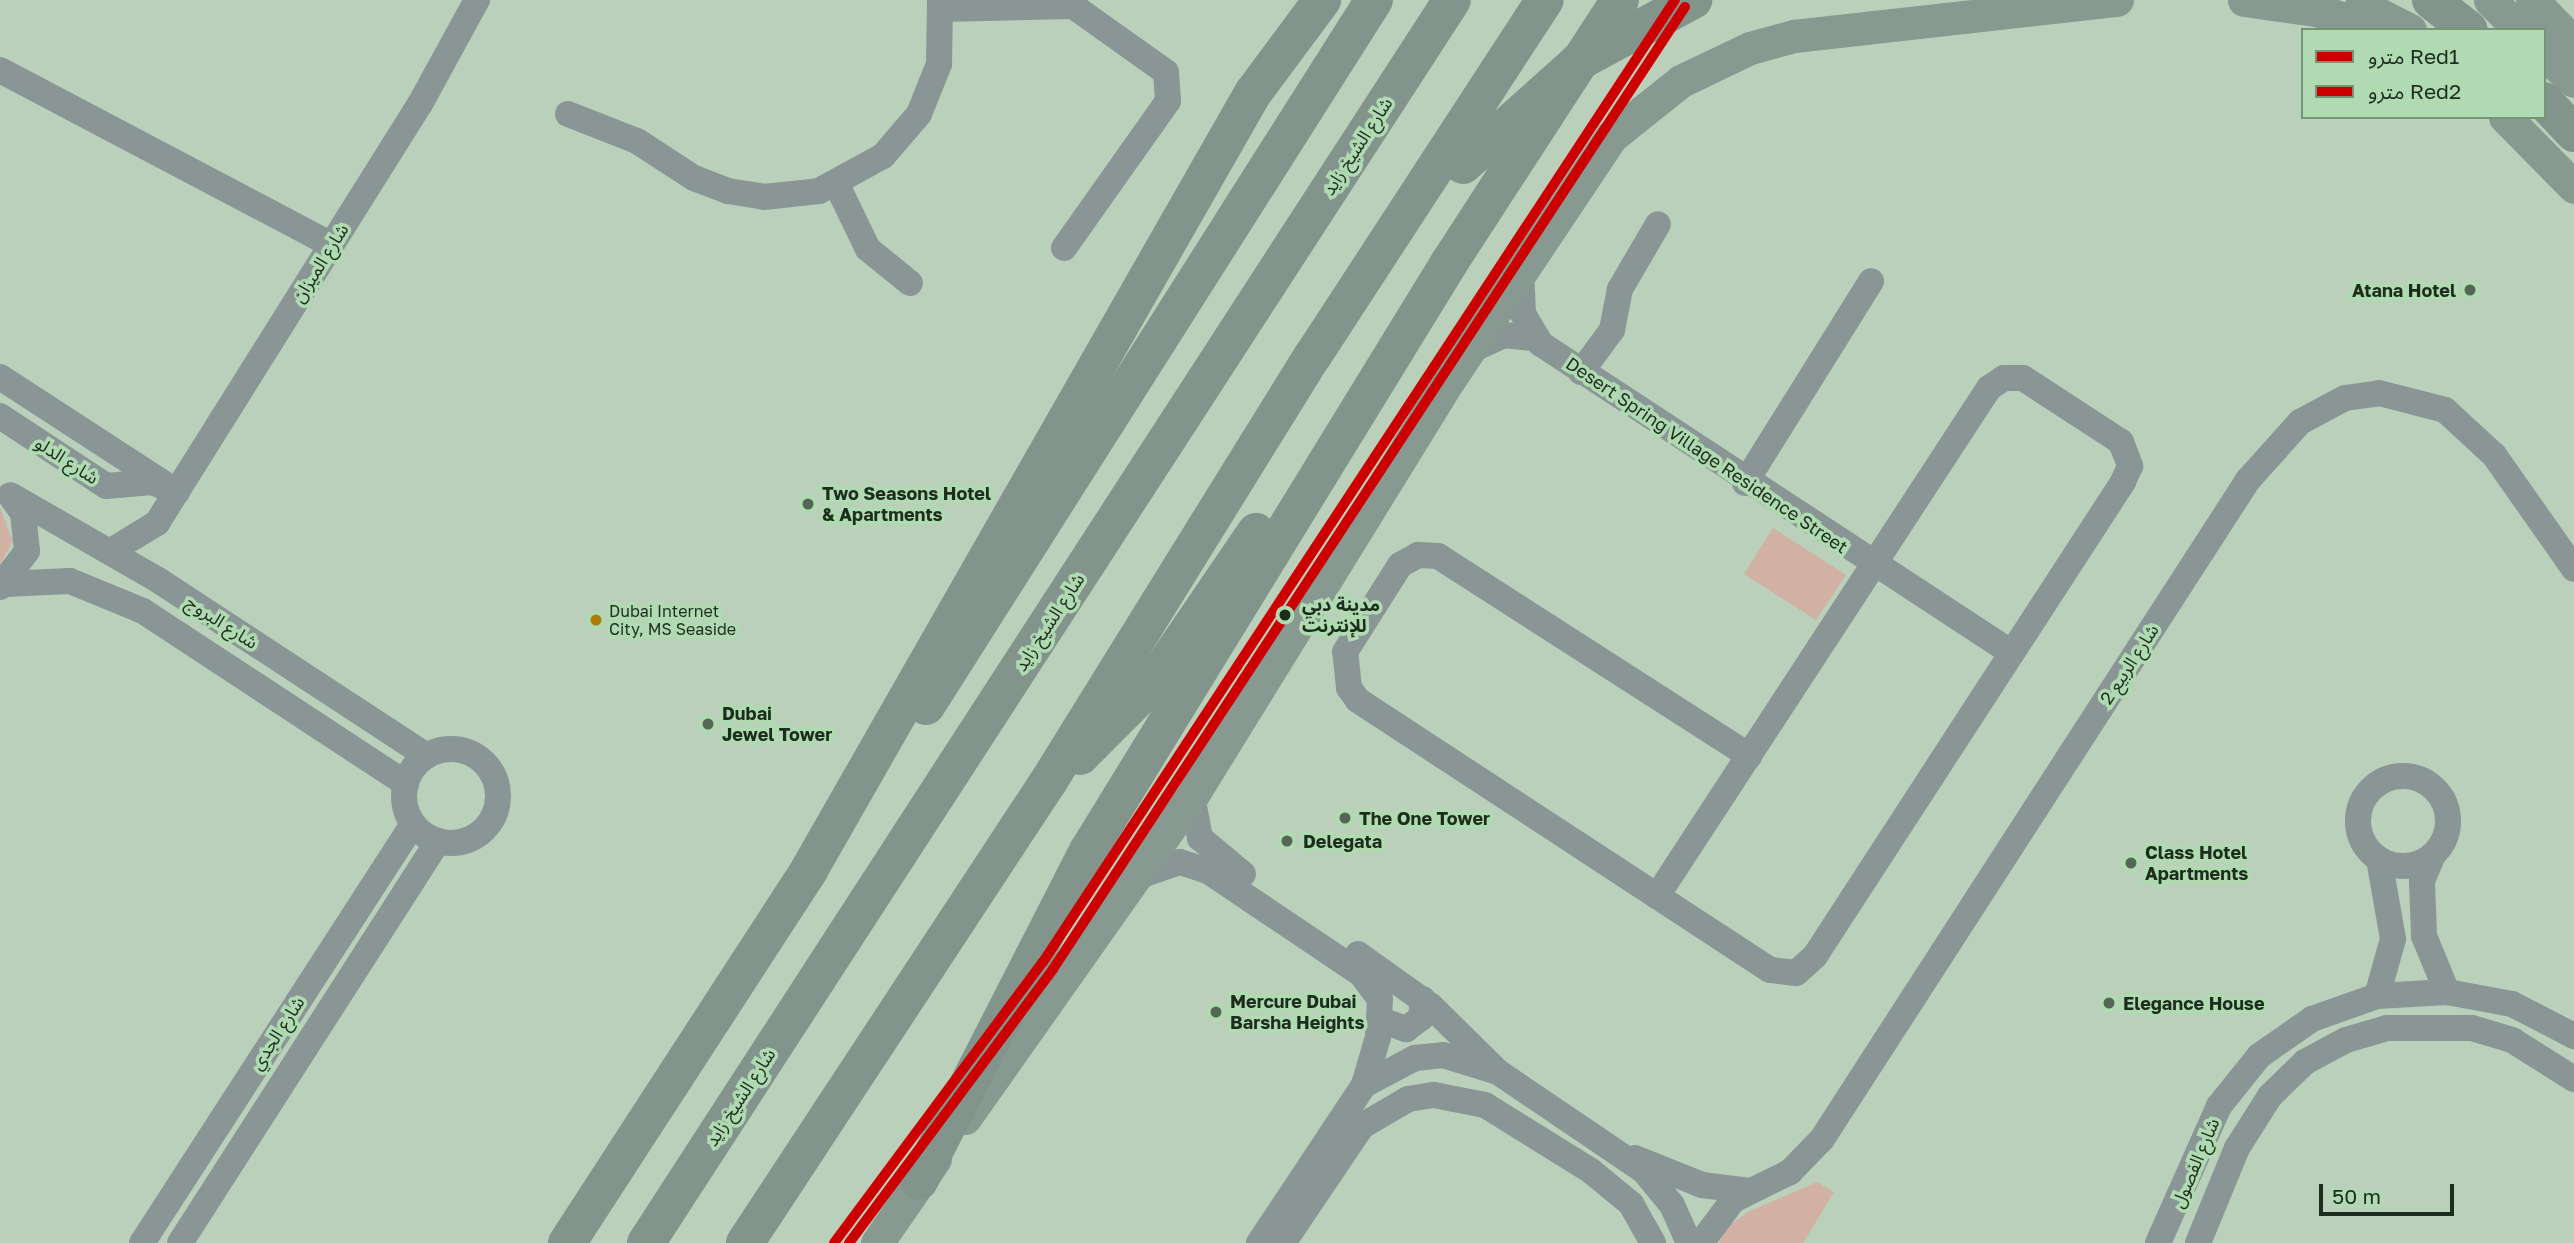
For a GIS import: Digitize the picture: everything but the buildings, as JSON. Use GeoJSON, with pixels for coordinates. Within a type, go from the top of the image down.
{"type":"FeatureCollection","features":[{"type":"Feature","properties":{"kind":"highway"},"geometry":{"type":"LineString","coordinates":[[566,1243],[809,870],[1253,93],[1322,0]]}},
{"type":"Feature","properties":{"kind":"highway"},"geometry":{"type":"LineString","coordinates":[[809,870],[886,767],[1055,508],[1374,0]]}},
{"type":"Feature","properties":{"kind":"highway","name":"شارع الشيخ زايد"},"geometry":{"type":"LineString","coordinates":[[646,1243],[1452,0]]}},
{"type":"Feature","properties":{"kind":"highway"},"geometry":{"type":"LineString","coordinates":[[745,1243],[1050,779],[1232,486],[1545,0]]}},
{"type":"Feature","properties":{"kind":"highway"},"geometry":{"type":"LineString","coordinates":[[919,1181],[1021,992],[1072,880],[1449,263],[1620,0]]}},
{"type":"Feature","properties":{"kind":"highway"},"geometry":{"type":"LineString","coordinates":[[1232,486],[1296,418],[1462,165],[1578,62],[1693,0]]}},
{"type":"Feature","properties":{"kind":"highway"},"geometry":{"type":"LineString","coordinates":[[2546,103],[2574,133]]}},
{"type":"Feature","properties":{"kind":"highway"},"geometry":{"type":"LineString","coordinates":[[1050,779],[1105,734],[1161,673],[1381,348],[1449,263]]}},
{"type":"Feature","properties":{"kind":"main road"},"geometry":{"type":"LineString","coordinates":[[877,1243],[1139,876],[1192,796],[1468,352],[1612,136],[1655,98],[1729,57],[1838,27],[2117,0]]}},
{"type":"Feature","properties":{"kind":"main road"},"geometry":{"type":"LineString","coordinates":[[2244,0],[2316,10],[2374,28]]}},
{"type":"Feature","properties":{"kind":"main road"},"geometry":{"type":"LineString","coordinates":[[2345,0],[2406,28]]}},
{"type":"Feature","properties":{"kind":"main road"},"geometry":{"type":"LineString","coordinates":[[2532,0],[2574,43]]}},
{"type":"Feature","properties":{"kind":"main road"},"geometry":{"type":"LineString","coordinates":[[2462,12],[2514,28]]}},
{"type":"Feature","properties":{"kind":"main road"},"geometry":{"type":"LineString","coordinates":[[2546,56],[2574,81]]}},
{"type":"Feature","properties":{"kind":"main road"},"geometry":{"type":"LineString","coordinates":[[2507,119],[2574,187]]}},
{"type":"Feature","properties":{"kind":"street","name":"شارع الميزان"},"geometry":{"type":"LineString","coordinates":[[111,551],[157,523],[171,488],[332,244],[477,0]]}},
{"type":"Feature","properties":{"kind":"street"},"geometry":{"type":"LineString","coordinates":[[568,114],[637,141],[694,178],[728,191],[782,197],[837,184],[883,156],[919,114],[939,64],[941,4],[1073,6],[1166,72],[1168,101],[1064,248]]}},
{"type":"Feature","properties":{"kind":"street"},"geometry":{"type":"LineString","coordinates":[[0,70],[332,244]]}},
{"type":"Feature","properties":{"kind":"street"},"geometry":{"type":"LineString","coordinates":[[837,184],[863,242],[910,283]]}},
{"type":"Feature","properties":{"kind":"street"},"geometry":{"type":"LineString","coordinates":[[1581,372],[1612,330],[1620,289],[1658,224]]}},
{"type":"Feature","properties":{"kind":"street"},"geometry":{"type":"LineString","coordinates":[[1521,270],[1520,300],[1537,341]]}},
{"type":"Feature","properties":{"kind":"street"},"geometry":{"type":"LineString","coordinates":[[1745,483],[1871,281]]}},
{"type":"Feature","properties":{"kind":"street"},"geometry":{"type":"LineString","coordinates":[[1468,352],[1504,335],[1537,341]]}},
{"type":"Feature","properties":{"kind":"street","name":"Desert Spring Village Residence Street"},"geometry":{"type":"LineString","coordinates":[[1537,341],[1745,483],[2012,653]]}},
{"type":"Feature","properties":{"kind":"street"},"geometry":{"type":"LineString","coordinates":[[0,377],[171,488]]}},
{"type":"Feature","properties":{"kind":"street"},"geometry":{"type":"LineString","coordinates":[[1657,896],[1749,756],[1873,564],[1989,388],[2004,378],[2031,382],[2121,443],[2130,466],[1815,956],[1796,973],[1770,970],[1657,896],[1353,694],[1345,652],[1394,573],[1418,555],[1448,560],[1749,756]]}},
{"type":"Feature","properties":{"kind":"street","name":"شارع الربيع 2"},"geometry":{"type":"LineString","coordinates":[[1700,1243],[1718,1213],[1750,1191],[1790,1172],[1822,1139],[2248,480],[2300,422],[2345,398],[2379,393],[2445,410],[2494,455],[2574,569]]}},
{"type":"Feature","properties":{"kind":"street","name":"شارع الدلو"},"geometry":{"type":"LineString","coordinates":[[0,416],[106,486],[171,488]]}},
{"type":"Feature","properties":{"kind":"street"},"geometry":{"type":"LineString","coordinates":[[2,585],[27,551],[23,513],[6,492]]}},
{"type":"Feature","properties":{"kind":"street","name":"شارع البروج"},"geometry":{"type":"LineString","coordinates":[[6,492],[158,580],[427,756]]}},
{"type":"Feature","properties":{"kind":"street"},"geometry":{"type":"LineString","coordinates":[[157,523],[158,580]]}},
{"type":"Feature","properties":{"kind":"street","name":"شارع البروج"},"geometry":{"type":"LineString","coordinates":[[2,585],[70,581],[143,611],[406,784]]}},
{"type":"Feature","properties":{"kind":"street"},"geometry":{"type":"LineString","coordinates":[[448,750],[475,756],[493,775],[498,793],[491,821],[477,835],[439,841],[413,824],[406,784],[427,756],[448,750]]}},
{"type":"Feature","properties":{"kind":"street"},"geometry":{"type":"LineString","coordinates":[[2376,996],[2393,939],[2379,859],[2360,835],[2360,808],[2372,789],[2401,777],[2431,786],[2444,804],[2448,826],[2422,881],[2424,936],[2447,992]]}},
{"type":"Feature","properties":{"kind":"street"},"geometry":{"type":"LineString","coordinates":[[1192,796],[1194,825],[1209,850],[1423,999],[1498,1072],[1628,1157],[1659,1187],[1689,1243]]}},
{"type":"Feature","properties":{"kind":"street","name":"شارع الجدي"},"geometry":{"type":"LineString","coordinates":[[142,1243],[413,824]]}},
{"type":"Feature","properties":{"kind":"street","name":"شارع الجدي"},"geometry":{"type":"LineString","coordinates":[[180,1243],[439,841]]}},
{"type":"Feature","properties":{"kind":"street"},"geometry":{"type":"LineString","coordinates":[[2379,859],[2401,866],[2433,855]]}},
{"type":"Feature","properties":{"kind":"street"},"geometry":{"type":"LineString","coordinates":[[1139,876],[1180,862],[1209,871],[1370,981],[1380,999],[1381,1020],[1364,1085],[1259,1243]]}},
{"type":"Feature","properties":{"kind":"street","name":"شارع الفصول"},"geometry":{"type":"LineString","coordinates":[[2158,1243],[2204,1134],[2237,1080],[2283,1036],[2376,996],[2447,992],[2512,1004],[2574,1036]]}},
{"type":"Feature","properties":{"kind":"street"},"geometry":{"type":"LineString","coordinates":[[1381,1020],[1397,1030],[1415,1025],[1423,999]]}},
{"type":"Feature","properties":{"kind":"street","name":"شارع الفصول"},"geometry":{"type":"LineString","coordinates":[[2198,1243],[2237,1148],[2270,1096],[2305,1062],[2346,1040],[2387,1028],[2472,1028],[2512,1040],[2574,1079]]}},
{"type":"Feature","properties":{"kind":"street"},"geometry":{"type":"LineString","coordinates":[[1364,1085],[1405,1062],[1443,1055],[1498,1072]]}},
{"type":"Feature","properties":{"kind":"street"},"geometry":{"type":"LineString","coordinates":[[1283,1243],[1362,1126],[1408,1099],[1434,1095],[1485,1105],[1591,1171],[1632,1204],[1653,1243]]}},
{"type":"Feature","properties":{"kind":"street"},"geometry":{"type":"LineString","coordinates":[[1628,1157],[1702,1185],[1750,1191]]}},
{"type":"Feature","properties":{"kind":"shaded area"},"geometry":{"type":"Polygon","coordinates":[[[0,508],[13,541],[0,565],[0,508]]]}},
{"type":"Feature","properties":{"kind":"shaded area"},"geometry":{"type":"Polygon","coordinates":[[[1773,528],[1846,575],[1816,620],[1744,574],[1773,528]]]}},
{"type":"Feature","properties":{"kind":"shaded area"},"geometry":{"type":"Polygon","coordinates":[[[1817,1182],[1834,1192],[1803,1243],[1719,1243],[1726,1228],[1748,1212],[1817,1182]]]}},
{"type":"Feature","properties":{"kind":"metro line","name":"Red1"},"geometry":{"type":"LineString","coordinates":[[834,1243],[1043,962],[1675,0]]}},
{"type":"Feature","properties":{"kind":"metro line","name":"Red2"},"geometry":{"type":"LineString","coordinates":[[849,1243],[1053,969],[1685,7]]}},
{"type":"Feature","properties":{"kind":"place","name":"Atana Hotel"},"geometry":{"type":"Point","coordinates":[2470,290]}},
{"type":"Feature","properties":{"kind":"place","name":"Two Seasons Hotel & Apartments"},"geometry":{"type":"Point","coordinates":[808,504]}},
{"type":"Feature","properties":{"kind":"place","name":"مدينة دبي للإنترنت"},"geometry":{"type":"Point","coordinates":[1285,615]}},
{"type":"Feature","properties":{"kind":"place","name":"Dubai Internet City, MS Seaside"},"geometry":{"type":"Point","coordinates":[596,620]}},
{"type":"Feature","properties":{"kind":"place","name":"Dubai Jewel Tower"},"geometry":{"type":"Point","coordinates":[708,724]}},
{"type":"Feature","properties":{"kind":"place","name":"The One Tower"},"geometry":{"type":"Point","coordinates":[1345,818]}},
{"type":"Feature","properties":{"kind":"place","name":"Delegata"},"geometry":{"type":"Point","coordinates":[1287,841]}},
{"type":"Feature","properties":{"kind":"place","name":"Class Hotel Apartments"},"geometry":{"type":"Point","coordinates":[2131,863]}},
{"type":"Feature","properties":{"kind":"place","name":"Elegance House"},"geometry":{"type":"Point","coordinates":[2109,1003]}},
{"type":"Feature","properties":{"kind":"place","name":"Mercure Dubai Barsha Heights"},"geometry":{"type":"Point","coordinates":[1216,1012]}}]}
